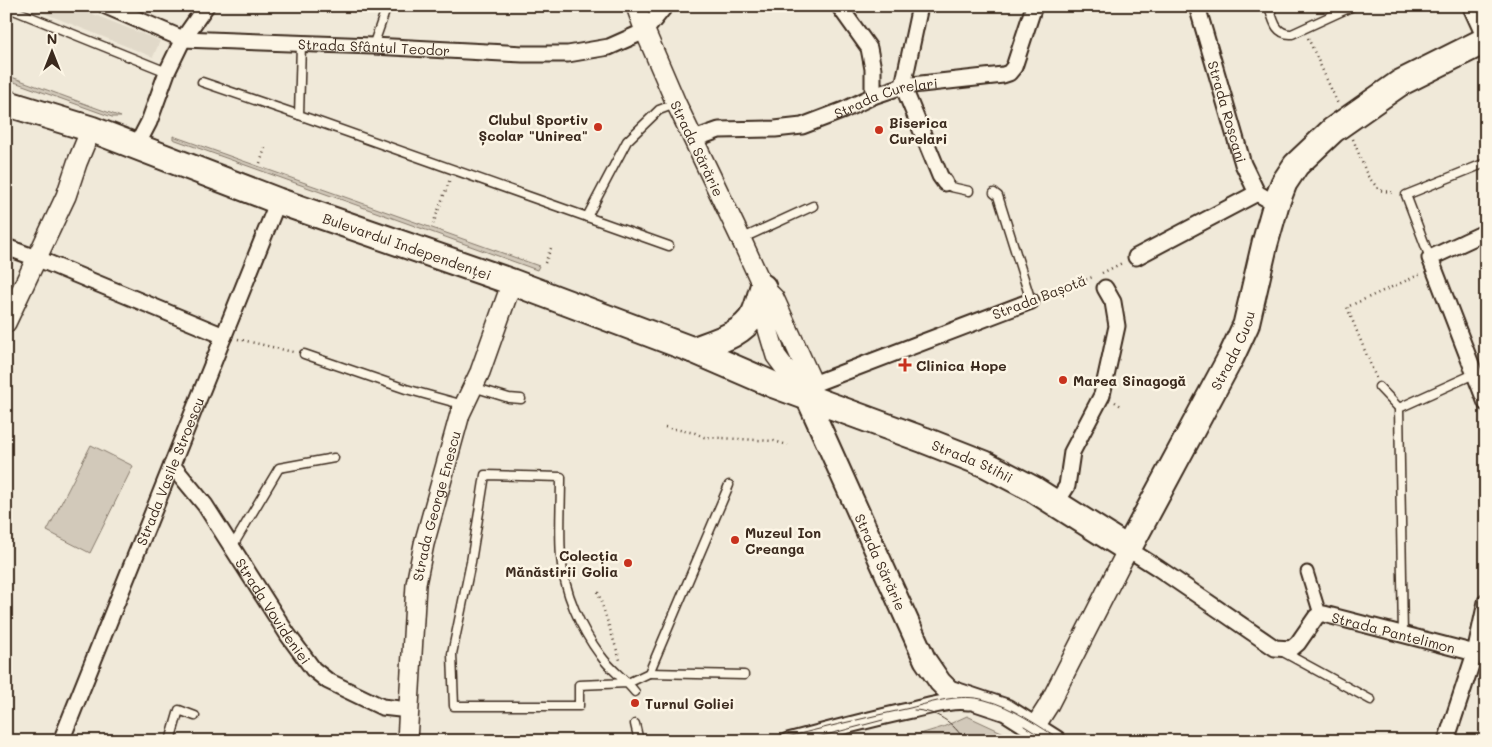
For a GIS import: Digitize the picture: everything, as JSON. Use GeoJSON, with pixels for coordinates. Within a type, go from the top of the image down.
{"type":"FeatureCollection","features":[{"type":"Feature","properties":{"kind":"main road"},"geometry":{"type":"LineString","coordinates":[[1476,6],[1486,28]]}},
{"type":"Feature","properties":{"kind":"main road","name":"Strada Cucu"},"geometry":{"type":"LineString","coordinates":[[1128,549],[1231,357],[1246,325],[1265,243],[1267,198],[1284,183],[1296,165],[1320,141],[1346,120],[1400,83],[1486,40]]}},
{"type":"Feature","properties":{"kind":"main road","name":"Bulevardul Independenței"},"geometry":{"type":"LineString","coordinates":[[6,103],[90,129],[278,201],[512,282],[693,350],[774,385],[809,390]]}},
{"type":"Feature","properties":{"kind":"main road"},"geometry":{"type":"LineString","coordinates":[[693,350],[738,331],[753,315],[763,287]]}},
{"type":"Feature","properties":{"kind":"main road","name":"Strada Stihii"},"geometry":{"type":"LineString","coordinates":[[809,390],[924,440],[985,464],[1033,489],[1128,549]]}},
{"type":"Feature","properties":{"kind":"main road","name":"Strada Sărărie"},"geometry":{"type":"LineString","coordinates":[[809,390],[925,660],[940,682],[949,691],[1006,710],[1055,741]]}},
{"type":"Feature","properties":{"kind":"street","name":"Strada Sfântul Teodor"},"geometry":{"type":"LineString","coordinates":[[106,6],[183,39],[523,54],[568,54],[609,47],[645,32]]}},
{"type":"Feature","properties":{"kind":"street"},"geometry":{"type":"LineString","coordinates":[[136,146],[149,122],[166,72],[183,39],[206,6]]}},
{"type":"Feature","properties":{"kind":"street","name":"Strada Sărărie"},"geometry":{"type":"LineString","coordinates":[[636,6],[645,32],[676,103],[742,239],[763,287],[764,316],[776,356],[809,390]]}},
{"type":"Feature","properties":{"kind":"street"},"geometry":{"type":"LineString","coordinates":[[645,32],[665,6]]}},
{"type":"Feature","properties":{"kind":"street"},"geometry":{"type":"LineString","coordinates":[[839,6],[869,48],[873,69],[873,96]]}},
{"type":"Feature","properties":{"kind":"street"},"geometry":{"type":"LineString","coordinates":[[920,6],[903,86],[940,176],[945,183]]}},
{"type":"Feature","properties":{"kind":"street","name":"Strada Curelari"},"geometry":{"type":"LineString","coordinates":[[694,139],[719,130],[775,129],[802,126],[844,110],[873,96],[903,86],[1009,73],[1014,67],[1034,6]]}},
{"type":"Feature","properties":{"kind":"street","name":"Strada Roșcani"},"geometry":{"type":"LineString","coordinates":[[1197,6],[1243,164],[1267,198]]}},
{"type":"Feature","properties":{"kind":"street"},"geometry":{"type":"LineString","coordinates":[[6,323],[66,196],[90,129]]}},
{"type":"Feature","properties":{"kind":"street"},"geometry":{"type":"LineString","coordinates":[[1136,256],[1267,198]]}},
{"type":"Feature","properties":{"kind":"street","name":"Strada Vasile Stroescu"},"geometry":{"type":"LineString","coordinates":[[60,741],[278,201]]}},
{"type":"Feature","properties":{"kind":"street"},"geometry":{"type":"LineString","coordinates":[[1486,232],[1432,263],[1486,403]]}},
{"type":"Feature","properties":{"kind":"street"},"geometry":{"type":"LineString","coordinates":[[6,247],[224,336]]}},
{"type":"Feature","properties":{"kind":"street","name":"Strada George Enescu"},"geometry":{"type":"LineString","coordinates":[[407,741],[416,584],[424,544],[460,414],[480,372],[512,282]]}},
{"type":"Feature","properties":{"kind":"street"},"geometry":{"type":"LineString","coordinates":[[1056,503],[1067,486],[1072,452],[1102,395],[1117,326],[1113,302],[1105,288]]}},
{"type":"Feature","properties":{"kind":"street","name":"Strada Bașotă"},"geometry":{"type":"LineString","coordinates":[[809,390],[1031,301]]}},
{"type":"Feature","properties":{"kind":"street","name":"Strada Vovideniei"},"geometry":{"type":"LineString","coordinates":[[172,465],[205,505],[288,635],[313,669],[328,681],[382,707],[409,710]]}},
{"type":"Feature","properties":{"kind":"street"},"geometry":{"type":"LineString","coordinates":[[1128,549],[1275,648]]}},
{"type":"Feature","properties":{"kind":"street","name":"Strada Cucu"},"geometry":{"type":"LineString","coordinates":[[1034,728],[1048,706],[1128,549]]}},
{"type":"Feature","properties":{"kind":"street"},"geometry":{"type":"LineString","coordinates":[[1307,572],[1320,614]]}},
{"type":"Feature","properties":{"kind":"street","name":"Strada Pantelimon"},"geometry":{"type":"LineString","coordinates":[[1275,648],[1291,649],[1298,643],[1320,614],[1480,654],[1486,602]]}},
{"type":"Feature","properties":{"kind":"street"},"geometry":{"type":"LineString","coordinates":[[1446,741],[1480,654]]}},
{"type":"Feature","properties":{"kind":"street"},"geometry":{"type":"LineString","coordinates":[[788,741],[940,703],[958,701],[983,702]]}},
{"type":"Feature","properties":{"kind":"lane"},"geometry":{"type":"LineString","coordinates":[[373,46],[387,6]]}},
{"type":"Feature","properties":{"kind":"lane"},"geometry":{"type":"LineString","coordinates":[[1269,6],[1278,30],[1282,33],[1292,34],[1353,6]]}},
{"type":"Feature","properties":{"kind":"lane"},"geometry":{"type":"LineString","coordinates":[[11,9],[166,72]]}},
{"type":"Feature","properties":{"kind":"lane"},"geometry":{"type":"LineString","coordinates":[[299,115],[300,44]]}},
{"type":"Feature","properties":{"kind":"lane"},"geometry":{"type":"LineString","coordinates":[[202,82],[669,246]]}},
{"type":"Feature","properties":{"kind":"lane"},"geometry":{"type":"LineString","coordinates":[[587,217],[626,141],[660,110],[676,103]]}},
{"type":"Feature","properties":{"kind":"lane"},"geometry":{"type":"LineString","coordinates":[[1432,263],[1406,195],[1483,164]]}},
{"type":"Feature","properties":{"kind":"lane"},"geometry":{"type":"LineString","coordinates":[[945,183],[951,187],[969,190]]}},
{"type":"Feature","properties":{"kind":"lane"},"geometry":{"type":"LineString","coordinates":[[994,193],[998,196],[1031,301]]}},
{"type":"Feature","properties":{"kind":"lane"},"geometry":{"type":"LineString","coordinates":[[742,239],[813,206]]}},
{"type":"Feature","properties":{"kind":"lane"},"geometry":{"type":"LineString","coordinates":[[304,354],[406,389],[464,405]]}},
{"type":"Feature","properties":{"kind":"lane"},"geometry":{"type":"LineString","coordinates":[[1399,408],[1474,374]]}},
{"type":"Feature","properties":{"kind":"lane"},"geometry":{"type":"LineString","coordinates":[[473,387],[521,400]]}},
{"type":"Feature","properties":{"kind":"lane"},"geometry":{"type":"LineString","coordinates":[[1379,387],[1399,408],[1403,634]]}},
{"type":"Feature","properties":{"kind":"lane"},"geometry":{"type":"LineString","coordinates":[[232,547],[279,468],[334,458]]}},
{"type":"Feature","properties":{"kind":"lane"},"geometry":{"type":"LineString","coordinates":[[635,692],[628,683],[601,656],[580,622],[568,590],[561,558],[561,477],[485,476],[471,562],[452,654],[454,706],[579,706],[579,685],[628,683],[649,673],[744,676]]}},
{"type":"Feature","properties":{"kind":"lane"},"geometry":{"type":"LineString","coordinates":[[649,673],[728,485]]}},
{"type":"Feature","properties":{"kind":"lane"},"geometry":{"type":"LineString","coordinates":[[1275,648],[1371,700]]}},
{"type":"Feature","properties":{"kind":"lane"},"geometry":{"type":"LineString","coordinates":[[170,741],[179,710],[195,716]]}},
{"type":"Feature","properties":{"kind":"lane"},"geometry":{"type":"LineString","coordinates":[[635,724],[639,741]]}},
{"type":"Feature","properties":{"kind":"path"},"geometry":{"type":"LineString","coordinates":[[1304,28],[1346,120],[1367,175],[1379,190],[1406,195]]}},
{"type":"Feature","properties":{"kind":"path"},"geometry":{"type":"LineString","coordinates":[[260,163],[265,148]]}},
{"type":"Feature","properties":{"kind":"path"},"geometry":{"type":"LineString","coordinates":[[433,224],[453,171]]}},
{"type":"Feature","properties":{"kind":"path"},"geometry":{"type":"LineString","coordinates":[[545,263],[551,248]]}},
{"type":"Feature","properties":{"kind":"path","name":"Strada Bașotă"},"geometry":{"type":"LineString","coordinates":[[1031,301],[1095,276],[1136,256]]}},
{"type":"Feature","properties":{"kind":"path"},"geometry":{"type":"LineString","coordinates":[[1379,387],[1347,307],[1432,263]]}},
{"type":"Feature","properties":{"kind":"path"},"geometry":{"type":"LineString","coordinates":[[224,336],[304,354]]}},
{"type":"Feature","properties":{"kind":"path"},"geometry":{"type":"LineString","coordinates":[[665,427],[695,433],[704,437],[774,441],[788,445]]}},
{"type":"Feature","properties":{"kind":"path"},"geometry":{"type":"LineString","coordinates":[[598,592],[628,683]]}},
{"type":"Feature","properties":{"kind":"shaded area"},"geometry":{"type":"Polygon","coordinates":[[[35,6],[73,6],[160,41],[153,57],[34,9],[35,6]]]}},
{"type":"Feature","properties":{"kind":"shaded area"},"geometry":{"type":"Polygon","coordinates":[[[6,75],[121,117],[112,117],[6,79],[6,75]]]}},
{"type":"Feature","properties":{"kind":"shaded area"},"geometry":{"type":"Polygon","coordinates":[[[173,136],[539,266],[537,270],[173,139],[173,136]]]}},
{"type":"Feature","properties":{"kind":"shaded area"},"geometry":{"type":"Polygon","coordinates":[[[91,445],[133,466],[90,553],[47,531],[91,445]]]}},
{"type":"Feature","properties":{"kind":"shaded area"},"geometry":{"type":"Polygon","coordinates":[[[967,716],[1021,741],[897,741],[943,727],[967,716]]]}},
{"type":"Feature","properties":{"kind":"tram line"},"geometry":{"type":"LineString","coordinates":[[772,741],[938,701],[966,697],[985,700],[1005,707],[1063,741]]}},
{"type":"Feature","properties":{"kind":"tram line"},"geometry":{"type":"LineString","coordinates":[[914,710],[937,715],[944,719],[955,728],[965,741]]}},
{"type":"Feature","properties":{"kind":"tram line"},"geometry":{"type":"LineString","coordinates":[[803,741],[883,720]]}},
{"type":"Feature","properties":{"kind":"tram line"},"geometry":{"type":"LineString","coordinates":[[1024,726],[1048,741]]}},
{"type":"Feature","properties":{"kind":"place","name":"Clubul Sportiv Școlar \"Unirea\""},"geometry":{"type":"Point","coordinates":[598,127]}},
{"type":"Feature","properties":{"kind":"place","name":"Biserica Curelari"},"geometry":{"type":"Point","coordinates":[879,130]}},
{"type":"Feature","properties":{"kind":"place","name":"Clinica Hope"},"geometry":{"type":"Point","coordinates":[905,365]}},
{"type":"Feature","properties":{"kind":"place","name":"Marea Sinagogă"},"geometry":{"type":"Point","coordinates":[1063,380]}},
{"type":"Feature","properties":{"kind":"place","name":"Muzeul Ion Creanga"},"geometry":{"type":"Point","coordinates":[735,540]}},
{"type":"Feature","properties":{"kind":"place","name":"Colecția Mănăstirii Golia"},"geometry":{"type":"Point","coordinates":[628,563]}},
{"type":"Feature","properties":{"kind":"place","name":"Turnul Goliei"},"geometry":{"type":"Point","coordinates":[635,703]}}]}
